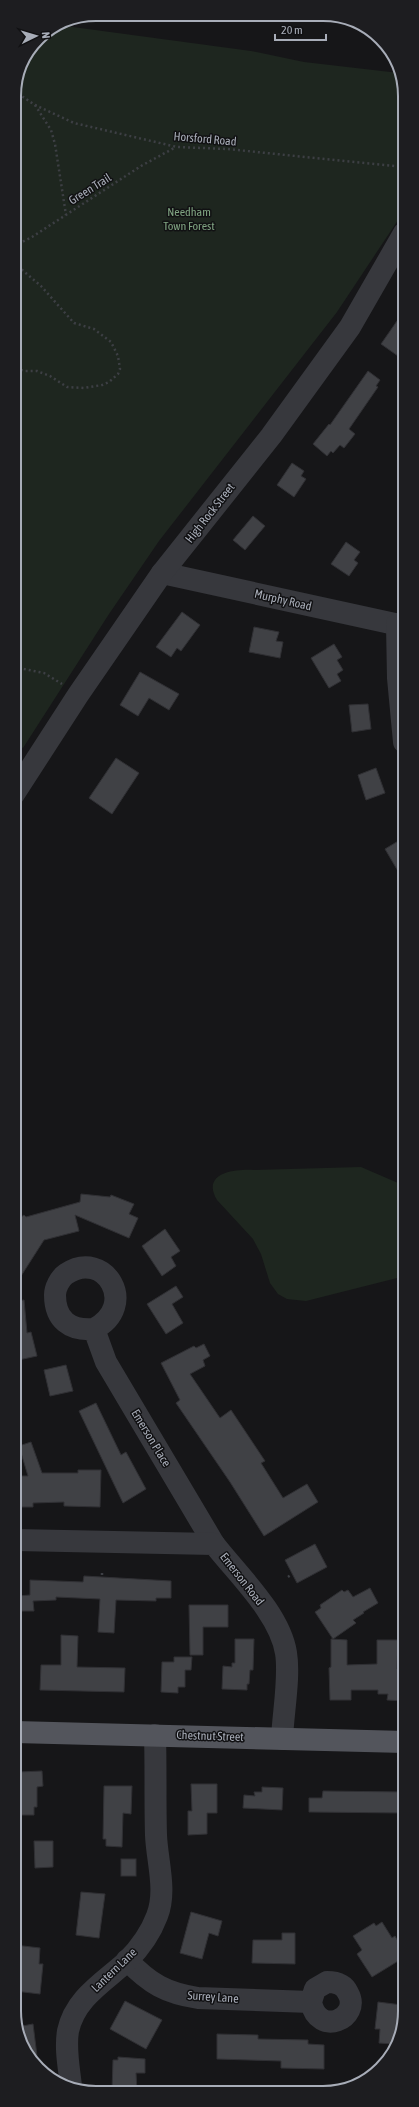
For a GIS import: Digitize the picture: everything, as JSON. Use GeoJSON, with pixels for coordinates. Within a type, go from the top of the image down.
{"type":"FeatureCollection","features":[{"type":"Feature","properties":{"kind":"main road","name":"Chestnut Street"},"geometry":{"type":"LineString","coordinates":[[21,1732],[398,1742]]}},
{"type":"Feature","properties":{"kind":"street","name":"High Rock Street"},"geometry":{"type":"LineString","coordinates":[[21,783],[78,695],[162,573],[270,436],[350,327],[398,243]]}},
{"type":"Feature","properties":{"kind":"street","name":"Murphy Road"},"geometry":{"type":"LineString","coordinates":[[162,573],[398,624]]}},
{"type":"Feature","properties":{"kind":"street","name":"Emerson Place"},"geometry":{"type":"LineString","coordinates":[[94,1329],[106,1362],[214,1544]]}},
{"type":"Feature","properties":{"kind":"street","name":"Emerson Road"},"geometry":{"type":"LineString","coordinates":[[21,1540],[214,1544],[266,1609],[284,1643],[286,1654],[286,1675],[282,1739]]}},
{"type":"Feature","properties":{"kind":"street","name":"Lantern Lane"},"geometry":{"type":"LineString","coordinates":[[70,2081],[67,2048],[68,2032],[73,2017],[90,1993],[127,1960],[152,1928],[161,1902],[156,1831],[155,1735]]}},
{"type":"Feature","properties":{"kind":"street","name":"Surrey Lane"},"geometry":{"type":"LineString","coordinates":[[127,1960],[144,1977],[157,1986],[181,1995],[198,1998],[311,2002]]}},
{"type":"Feature","properties":{"kind":"path","name":"Horsford Road"},"geometry":{"type":"LineString","coordinates":[[21,95],[34,105],[74,123],[177,147],[226,149],[398,166]]}},
{"type":"Feature","properties":{"kind":"path"},"geometry":{"type":"LineString","coordinates":[[34,105],[51,130],[55,144],[66,215]]}},
{"type":"Feature","properties":{"kind":"path","name":"Green Trail"},"geometry":{"type":"LineString","coordinates":[[21,242],[66,215],[141,166],[177,147]]}},
{"type":"Feature","properties":{"kind":"path"},"geometry":{"type":"LineString","coordinates":[[21,269],[38,283],[74,323],[94,329],[111,342],[118,356],[120,369],[118,374],[109,382],[96,387],[80,388],[67,387],[50,376],[37,371],[21,370]]}},
{"type":"Feature","properties":{"kind":"path"},"geometry":{"type":"LineString","coordinates":[[21,668],[44,673],[78,695]]}},
{"type":"Feature","properties":{"kind":"path"},"geometry":{"type":"LineString","coordinates":[[288,1577],[292,1574]]}},
{"type":"Feature","properties":{"kind":"green space","name":"Needham Town Forest"},"geometry":{"type":"Polygon","coordinates":[[[69,26],[251,51],[304,62],[394,72],[398,96],[398,220],[337,312],[159,541],[109,614],[23,748],[21,747],[21,91],[25,72],[31,59],[33,56],[56,56],[56,33],[69,26]]]}},
{"type":"Feature","properties":{"kind":"green space"},"geometry":{"type":"Polygon","coordinates":[[[361,1167],[398,1183],[398,1278],[306,1301],[287,1299],[278,1294],[270,1283],[261,1254],[253,1239],[217,1200],[213,1191],[213,1184],[216,1178],[222,1174],[238,1170],[361,1167]]]}},
{"type":"Feature","properties":{"kind":"building"},"geometry":{"type":"Polygon","coordinates":[[[398,320],[398,356],[381,344],[398,320]]]}},
{"type":"Feature","properties":{"kind":"building"},"geometry":{"type":"Polygon","coordinates":[[[368,371],[380,380],[376,386],[378,387],[349,429],[355,434],[344,448],[340,445],[333,453],[331,451],[327,456],[313,444],[329,424],[330,425],[368,371]]]}},
{"type":"Feature","properties":{"kind":"building"},"geometry":{"type":"Polygon","coordinates":[[[292,463],[304,471],[301,476],[306,479],[294,497],[277,485],[292,463]]]}},
{"type":"Feature","properties":{"kind":"building"},"geometry":{"type":"Polygon","coordinates":[[[253,516],[265,526],[245,550],[233,540],[253,516]]]}},
{"type":"Feature","properties":{"kind":"building"},"geometry":{"type":"Polygon","coordinates":[[[346,542],[360,552],[354,560],[358,563],[349,576],[331,564],[346,542]]]}},
{"type":"Feature","properties":{"kind":"building"},"geometry":{"type":"Polygon","coordinates":[[[182,612],[200,625],[181,651],[177,648],[171,657],[156,647],[182,612]]]}},
{"type":"Feature","properties":{"kind":"building"},"geometry":{"type":"Polygon","coordinates":[[[254,627],[279,632],[276,641],[283,642],[280,658],[249,652],[254,627]]]}},
{"type":"Feature","properties":{"kind":"building"},"geometry":{"type":"Polygon","coordinates":[[[334,644],[342,657],[337,660],[343,670],[337,674],[341,681],[329,688],[311,658],[334,644]]]}},
{"type":"Feature","properties":{"kind":"building"},"geometry":{"type":"Polygon","coordinates":[[[140,672],[179,694],[169,710],[149,698],[138,716],[120,705],[140,672]]]}},
{"type":"Feature","properties":{"kind":"building"},"geometry":{"type":"Polygon","coordinates":[[[368,704],[371,729],[352,732],[349,705],[368,704]]]}},
{"type":"Feature","properties":{"kind":"building"},"geometry":{"type":"Polygon","coordinates":[[[116,758],[139,773],[112,814],[89,798],[116,758]]]}},
{"type":"Feature","properties":{"kind":"building"},"geometry":{"type":"Polygon","coordinates":[[[376,768],[385,793],[366,800],[358,775],[376,768]]]}},
{"type":"Feature","properties":{"kind":"building"},"geometry":{"type":"Polygon","coordinates":[[[398,841],[398,871],[385,849],[398,841]]]}},
{"type":"Feature","properties":{"kind":"building"},"geometry":{"type":"Polygon","coordinates":[[[81,1194],[110,1197],[111,1195],[134,1204],[129,1214],[138,1218],[129,1238],[75,1215],[79,1231],[44,1240],[21,1276],[21,1217],[24,1215],[26,1217],[80,1202],[81,1194]]]}},
{"type":"Feature","properties":{"kind":"building"},"geometry":{"type":"Polygon","coordinates":[[[165,1229],[180,1251],[171,1257],[176,1266],[162,1276],[142,1246],[165,1229]]]}},
{"type":"Feature","properties":{"kind":"building"},"geometry":{"type":"Polygon","coordinates":[[[176,1286],[183,1297],[172,1304],[183,1323],[166,1334],[147,1304],[176,1286]]]}},
{"type":"Feature","properties":{"kind":"building"},"geometry":{"type":"Polygon","coordinates":[[[21,1300],[24,1300],[27,1333],[31,1332],[37,1356],[21,1359],[21,1300]]]}},
{"type":"Feature","properties":{"kind":"building"},"geometry":{"type":"Polygon","coordinates":[[[204,1344],[210,1356],[203,1360],[205,1366],[190,1374],[220,1418],[231,1410],[265,1461],[261,1463],[283,1498],[307,1484],[318,1502],[264,1536],[230,1482],[176,1403],[180,1400],[161,1363],[194,1346],[196,1348],[204,1344]]]}},
{"type":"Feature","properties":{"kind":"building"},"geometry":{"type":"Polygon","coordinates":[[[66,1365],[73,1391],[50,1396],[44,1370],[66,1365]]]}},
{"type":"Feature","properties":{"kind":"building"},"geometry":{"type":"Polygon","coordinates":[[[96,1403],[121,1455],[126,1452],[146,1489],[123,1503],[79,1411],[96,1403]]]}},
{"type":"Feature","properties":{"kind":"building"},"geometry":{"type":"Polygon","coordinates":[[[31,1442],[42,1473],[78,1473],[78,1470],[101,1470],[100,1507],[64,1506],[64,1502],[33,1503],[33,1507],[21,1507],[21,1476],[28,1476],[21,1453],[21,1445],[31,1442]]]}},
{"type":"Feature","properties":{"kind":"building"},"geometry":{"type":"Polygon","coordinates":[[[315,1544],[327,1567],[297,1583],[285,1560],[315,1544]]]}},
{"type":"Feature","properties":{"kind":"building"},"geometry":{"type":"Polygon","coordinates":[[[84,1576],[171,1581],[171,1598],[156,1598],[156,1601],[116,1600],[114,1633],[98,1632],[100,1599],[56,1597],[56,1600],[33,1601],[34,1611],[21,1611],[21,1596],[30,1595],[30,1580],[83,1582],[84,1576]]]}},
{"type":"Feature","properties":{"kind":"building"},"geometry":{"type":"Polygon","coordinates":[[[370,1588],[378,1603],[353,1620],[356,1623],[333,1639],[315,1612],[321,1608],[320,1605],[342,1590],[344,1592],[348,1590],[353,1597],[370,1588]]]}},
{"type":"Feature","properties":{"kind":"building"},"geometry":{"type":"Polygon","coordinates":[[[189,1605],[228,1605],[228,1627],[203,1627],[203,1655],[190,1655],[189,1605]]]}},
{"type":"Feature","properties":{"kind":"building"},"geometry":{"type":"Polygon","coordinates":[[[61,1635],[78,1636],[77,1667],[125,1668],[124,1692],[40,1690],[41,1665],[61,1665],[61,1635]]]}},
{"type":"Feature","properties":{"kind":"building"},"geometry":{"type":"Polygon","coordinates":[[[235,1639],[254,1639],[253,1670],[250,1670],[247,1690],[222,1689],[223,1666],[232,1667],[232,1663],[235,1663],[235,1639]]]}},
{"type":"Feature","properties":{"kind":"building"},"geometry":{"type":"Polygon","coordinates":[[[331,1639],[347,1640],[347,1665],[377,1664],[377,1640],[398,1640],[398,1701],[387,1700],[388,1694],[378,1694],[378,1690],[351,1690],[351,1700],[330,1700],[329,1668],[331,1667],[331,1639]]]}},
{"type":"Feature","properties":{"kind":"building"},"geometry":{"type":"Polygon","coordinates":[[[174,1657],[192,1657],[191,1670],[185,1670],[185,1687],[178,1687],[178,1693],[161,1692],[162,1662],[174,1662],[174,1657]]]}},
{"type":"Feature","properties":{"kind":"building"},"geometry":{"type":"Polygon","coordinates":[[[42,1771],[43,1786],[37,1787],[37,1807],[34,1807],[34,1815],[21,1815],[21,1772],[42,1771]]]}},
{"type":"Feature","properties":{"kind":"building"},"geometry":{"type":"Polygon","coordinates":[[[191,1784],[217,1784],[217,1813],[207,1813],[207,1834],[188,1835],[188,1811],[192,1811],[191,1784]]]}},
{"type":"Feature","properties":{"kind":"building"},"geometry":{"type":"Polygon","coordinates":[[[104,1786],[132,1786],[131,1814],[123,1813],[122,1847],[106,1846],[106,1839],[103,1839],[104,1786]]]}},
{"type":"Feature","properties":{"kind":"building"},"geometry":{"type":"Polygon","coordinates":[[[262,1787],[283,1788],[282,1810],[243,1808],[244,1795],[255,1796],[254,1792],[262,1792],[262,1787]]]}},
{"type":"Feature","properties":{"kind":"building"},"geometry":{"type":"Polygon","coordinates":[[[323,1791],[398,1792],[398,1813],[309,1812],[309,1798],[322,1798],[323,1791]]]}},
{"type":"Feature","properties":{"kind":"building"},"geometry":{"type":"Polygon","coordinates":[[[34,1841],[53,1841],[53,1867],[35,1868],[34,1841]]]}},
{"type":"Feature","properties":{"kind":"building"},"geometry":{"type":"Polygon","coordinates":[[[121,1859],[136,1859],[136,1876],[121,1876],[121,1859]]]}},
{"type":"Feature","properties":{"kind":"building"},"geometry":{"type":"Polygon","coordinates":[[[81,1892],[105,1894],[99,1938],[76,1935],[81,1892]]]}},
{"type":"Feature","properties":{"kind":"building"},"geometry":{"type":"Polygon","coordinates":[[[191,1912],[222,1921],[218,1936],[209,1933],[202,1959],[180,1953],[191,1912]]]}},
{"type":"Feature","properties":{"kind":"building"},"geometry":{"type":"Polygon","coordinates":[[[382,1922],[392,1938],[395,1936],[398,1941],[398,1961],[372,1977],[357,1954],[362,1950],[353,1936],[374,1923],[376,1926],[382,1922]]]}},
{"type":"Feature","properties":{"kind":"building"},"geometry":{"type":"Polygon","coordinates":[[[282,1933],[295,1933],[295,1964],[252,1963],[253,1940],[282,1940],[282,1933]]]}},
{"type":"Feature","properties":{"kind":"building"},"geometry":{"type":"Polygon","coordinates":[[[21,1946],[40,1948],[39,1964],[43,1964],[40,1994],[21,1992],[21,1946]]]}},
{"type":"Feature","properties":{"kind":"building"},"geometry":{"type":"Polygon","coordinates":[[[125,2001],[162,2020],[146,2049],[110,2029],[125,2001]]]}},
{"type":"Feature","properties":{"kind":"building"},"geometry":{"type":"Polygon","coordinates":[[[378,2002],[398,2004],[394,2035],[390,2044],[379,2043],[380,2029],[375,2029],[378,2002]]]}},
{"type":"Feature","properties":{"kind":"building"},"geometry":{"type":"Polygon","coordinates":[[[33,2024],[37,2056],[29,2044],[23,2026],[33,2024]]]}},
{"type":"Feature","properties":{"kind":"building"},"geometry":{"type":"Polygon","coordinates":[[[217,2034],[258,2035],[258,2039],[308,2040],[308,2044],[324,2045],[324,2069],[281,2068],[281,2061],[217,2059],[217,2034]]]}},
{"type":"Feature","properties":{"kind":"building"},"geometry":{"type":"Polygon","coordinates":[[[118,2057],[145,2059],[145,2073],[136,2073],[137,2086],[112,2086],[113,2060],[118,2060],[118,2057]]]}}]}
